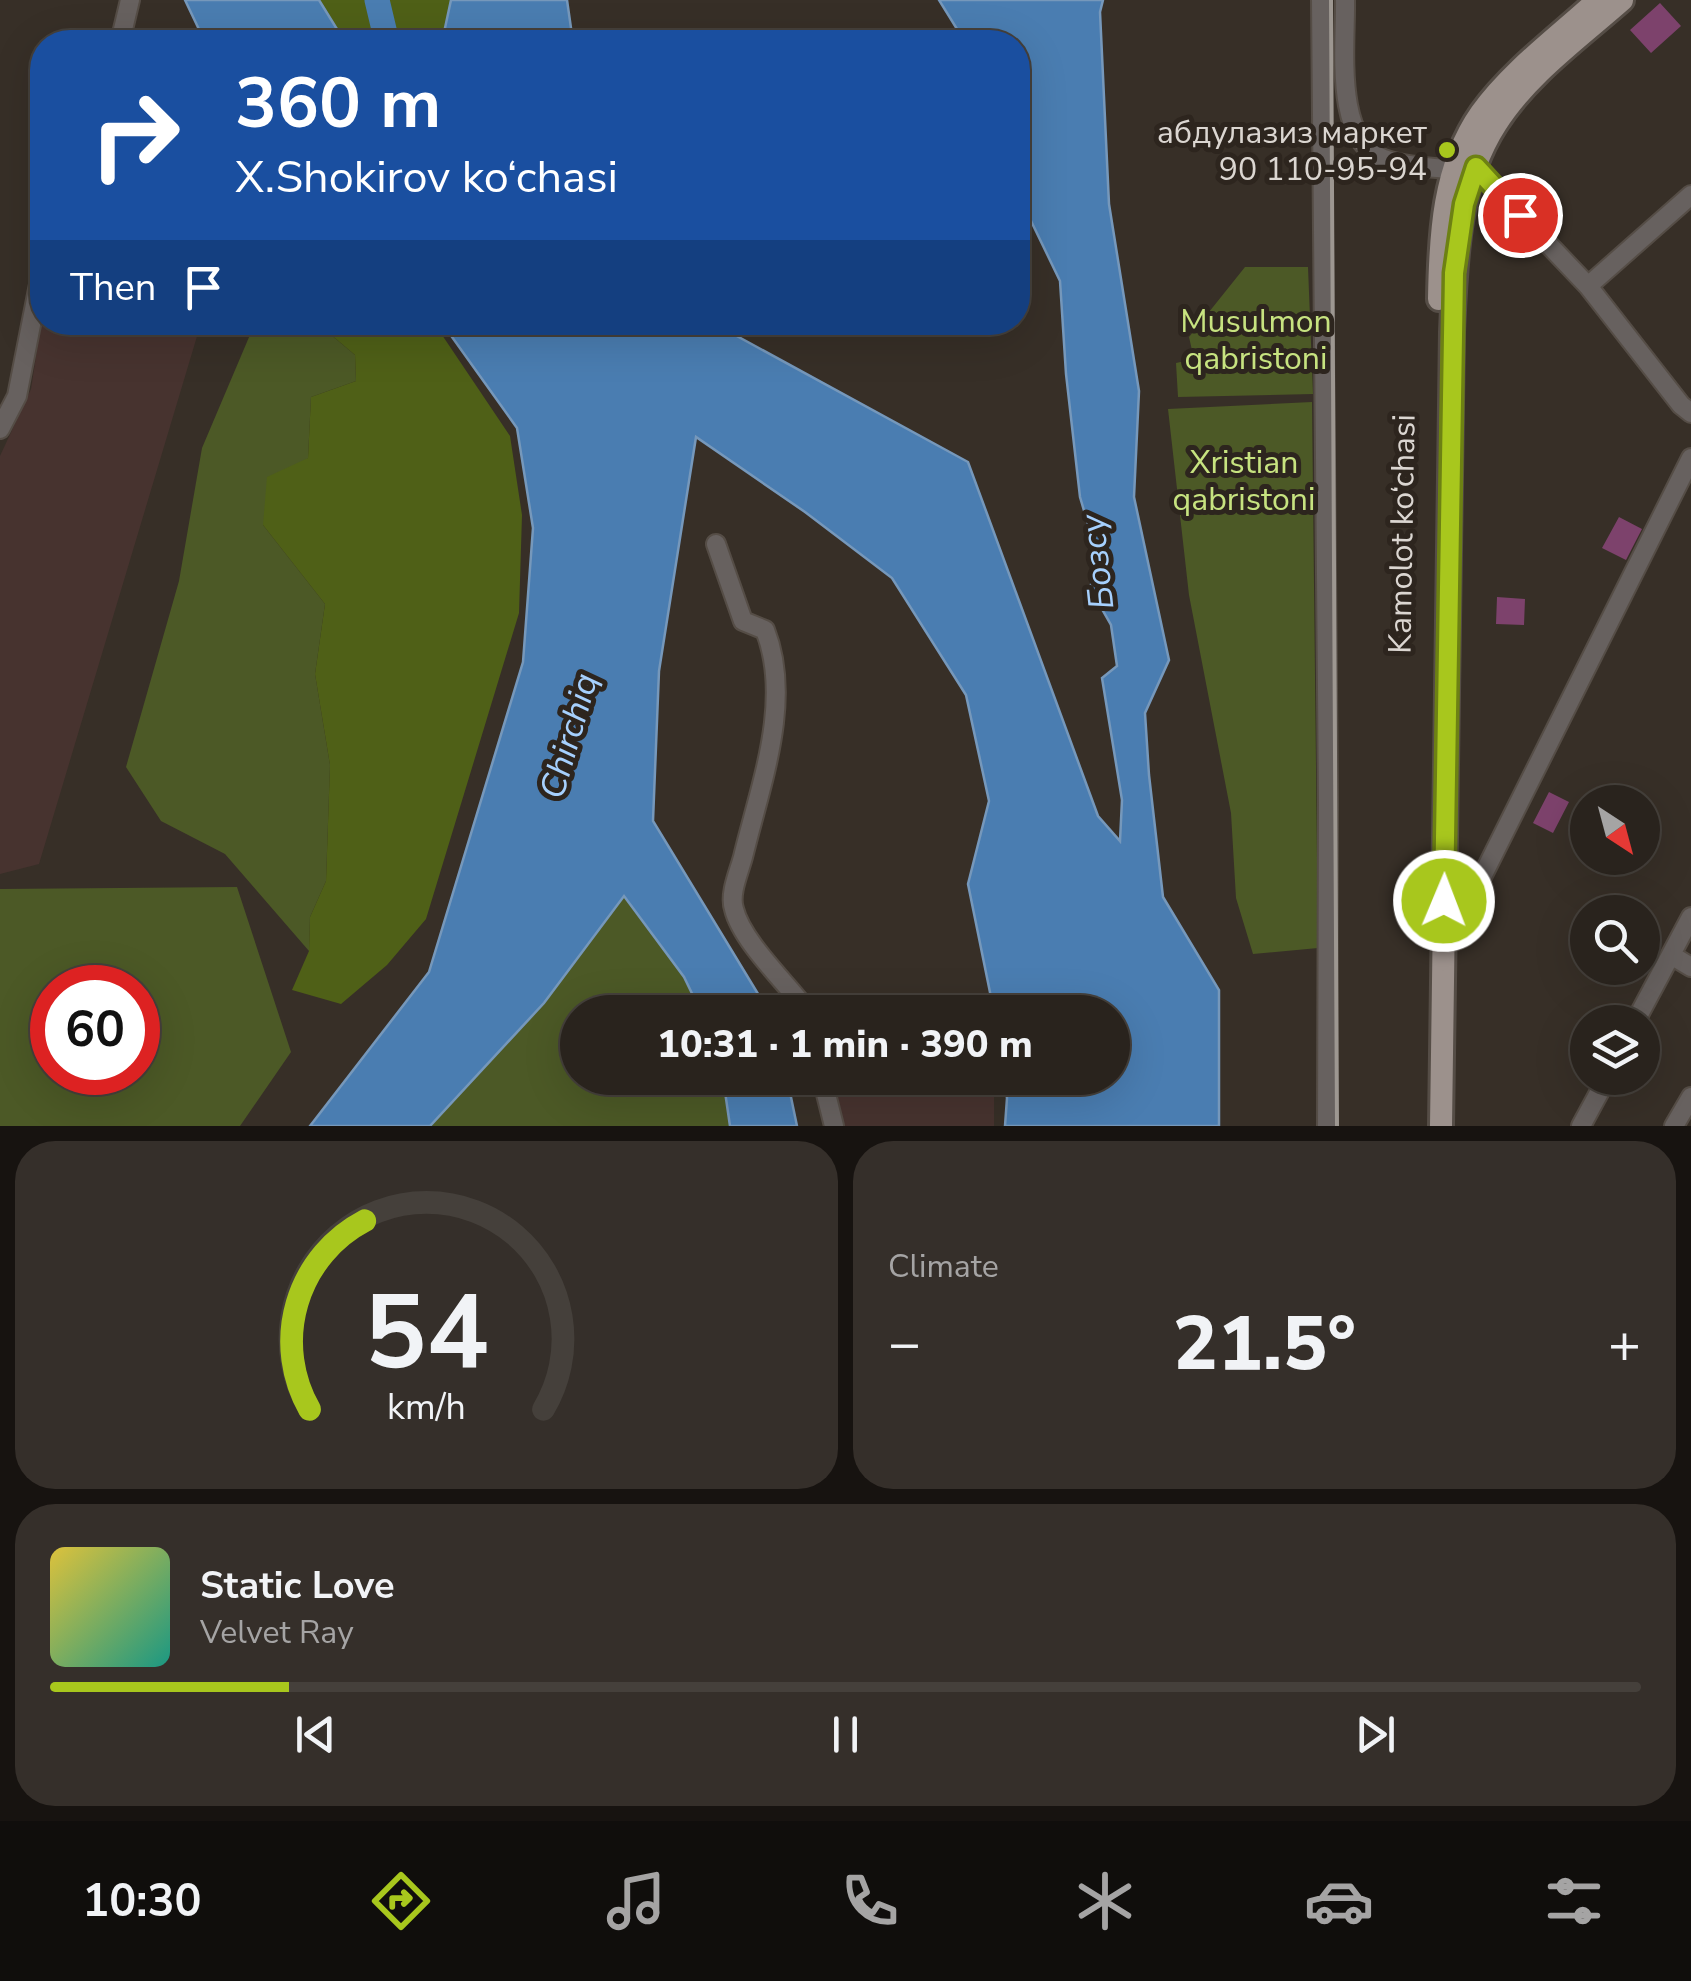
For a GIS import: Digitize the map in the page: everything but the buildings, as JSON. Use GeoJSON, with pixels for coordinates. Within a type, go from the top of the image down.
{"type":"FeatureCollection","features":[{"type":"Feature","properties":{"kind":"main road","name":"Kamolot ko‘chasi"},"geometry":{"type":"LineString","coordinates":[[1426,1126],[1440,250],[1465,168],[1471,130],[1494,98],[1598,0]]}},
{"type":"Feature","properties":{"kind":"main road"},"geometry":{"type":"LineString","coordinates":[[1441,1126],[1452,332],[1465,168],[1507,108],[1622,0]]}},
{"type":"Feature","properties":{"kind":"street"},"geometry":{"type":"LineString","coordinates":[[123,30],[130,0]]}},
{"type":"Feature","properties":{"kind":"street"},"geometry":{"type":"LineString","coordinates":[[1321,0],[1328,749],[1327,1126]]}},
{"type":"Feature","properties":{"kind":"street"},"geometry":{"type":"LineString","coordinates":[[1345,0],[1347,114],[1361,141],[1381,159],[1465,168],[1588,286],[1691,413]]}},
{"type":"Feature","properties":{"kind":"street"},"geometry":{"type":"LineString","coordinates":[[1588,286],[1691,195]]}},
{"type":"Feature","properties":{"kind":"street"},"geometry":{"type":"LineString","coordinates":[[0,429],[17,396],[30,330]]}},
{"type":"Feature","properties":{"kind":"street"},"geometry":{"type":"LineString","coordinates":[[1444,939],[1453,935],[1691,458]]}},
{"type":"Feature","properties":{"kind":"street"},"geometry":{"type":"LineString","coordinates":[[716,544],[744,621],[765,630],[778,678],[766,758],[732,906],[745,931],[795,995]]}},
{"type":"Feature","properties":{"kind":"street"},"geometry":{"type":"LineString","coordinates":[[1644,1005],[1691,917]]}},
{"type":"Feature","properties":{"kind":"street"},"geometry":{"type":"LineString","coordinates":[[1670,955],[1691,967]]}},
{"type":"Feature","properties":{"kind":"street"},"geometry":{"type":"LineString","coordinates":[[826,1095],[834,1126]]}},
{"type":"Feature","properties":{"kind":"street"},"geometry":{"type":"LineString","coordinates":[[1581,1126],[1597,1095]]}},
{"type":"Feature","properties":{"kind":"street"},"geometry":{"type":"LineString","coordinates":[[1674,1126],[1691,1097]]}},
{"type":"Feature","properties":{"kind":"shaded area"},"geometry":{"type":"Polygon","coordinates":[[[39,335],[197,335],[39,864],[0,874],[0,456],[31,389],[39,335]]]}},
{"type":"Feature","properties":{"kind":"shaded area"},"geometry":{"type":"Polygon","coordinates":[[[832,1095],[994,1095],[994,1126],[833,1126],[832,1095]]]}},
{"type":"Feature","properties":{"kind":"green space"},"geometry":{"type":"Polygon","coordinates":[[[319,0],[451,0],[445,30],[338,30],[319,0]]]}},
{"type":"Feature","properties":{"kind":"green space","name":"Musulmon qabristoni"},"geometry":{"type":"Polygon","coordinates":[[[1245,267],[1308,267],[1313,394],[1178,397],[1176,363],[1194,359],[1189,337],[1245,267]]]}},
{"type":"Feature","properties":{"kind":"green space"},"geometry":{"type":"Polygon","coordinates":[[[250,335],[331,335],[355,355],[356,381],[311,397],[308,458],[263,525],[325,604],[315,674],[330,765],[326,881],[310,917],[309,951],[225,854],[161,821],[126,767],[179,581],[202,448],[250,335]]]}},
{"type":"Feature","properties":{"kind":"green space"},"geometry":{"type":"Polygon","coordinates":[[[331,335],[442,335],[510,436],[522,515],[519,613],[426,919],[387,965],[341,1004],[292,990],[309,951],[310,917],[326,881],[330,765],[315,674],[325,604],[263,525],[267,477],[308,458],[311,397],[356,381],[355,355],[331,335]]]}},
{"type":"Feature","properties":{"kind":"green space","name":"Xristian qabristoni"},"geometry":{"type":"Polygon","coordinates":[[[1312,402],[1318,948],[1253,954],[1236,898],[1231,813],[1189,595],[1168,409],[1312,402]]]}},
{"type":"Feature","properties":{"kind":"green space"},"geometry":{"type":"Polygon","coordinates":[[[237,887],[291,1052],[240,1126],[0,1126],[0,889],[237,887]]]}},
{"type":"Feature","properties":{"kind":"green space"},"geometry":{"type":"Polygon","coordinates":[[[624,895],[693,995],[560,995],[560,1095],[725,1095],[730,1126],[430,1126],[543,1003],[624,895]]]}},
{"type":"Feature","properties":{"kind":"water"},"geometry":{"type":"Polygon","coordinates":[[[185,0],[319,0],[338,30],[199,30],[185,0]]]}},
{"type":"Feature","properties":{"kind":"water"},"geometry":{"type":"Polygon","coordinates":[[[451,0],[567,0],[571,30],[445,30],[451,0]]]}},
{"type":"Feature","properties":{"kind":"water","name":"Бозсу"},"geometry":{"type":"Polygon","coordinates":[[[939,0],[1103,0],[1100,12],[1109,204],[1139,391],[1134,497],[1169,660],[1145,713],[1149,775],[1163,897],[1219,990],[1219,1126],[1005,1126],[1007,1095],[1130,1095],[1130,995],[991,995],[968,884],[989,801],[966,695],[892,578],[696,437],[659,671],[653,821],[759,995],[693,995],[684,977],[624,896],[544,1003],[430,1126],[310,1126],[429,972],[523,662],[533,528],[517,428],[451,335],[735,335],[968,462],[1098,816],[1120,841],[1122,800],[1102,678],[1117,666],[1111,625],[1090,588],[1098,558],[1080,497],[1060,281],[1030,219],[1030,30],[958,30],[939,0]]]}},
{"type":"Feature","properties":{"kind":"water"},"geometry":{"type":"Polygon","coordinates":[[[725,1095],[791,1095],[797,1126],[730,1126],[725,1095]]]}},
{"type":"Feature","properties":{"kind":"waterway","name":"Chirchiq"},"geometry":{"type":"LineString","coordinates":[[377,0],[384,30]]}},
{"type":"Feature","properties":{"kind":"railway"},"geometry":{"type":"LineString","coordinates":[[1331,0],[1337,1126]]}},
{"type":"Feature","properties":{"kind":"place","name":"абдулазиз маркет 90 110-95-94"},"geometry":{"type":"Point","coordinates":[1447,150]}},
{"type":"Feature","properties":{"kind":"route"},"geometry":{"type":"LineString","coordinates":[[1444,901],[1454,273],[1464,204],[1476,167],[1520,215]]}}]}
